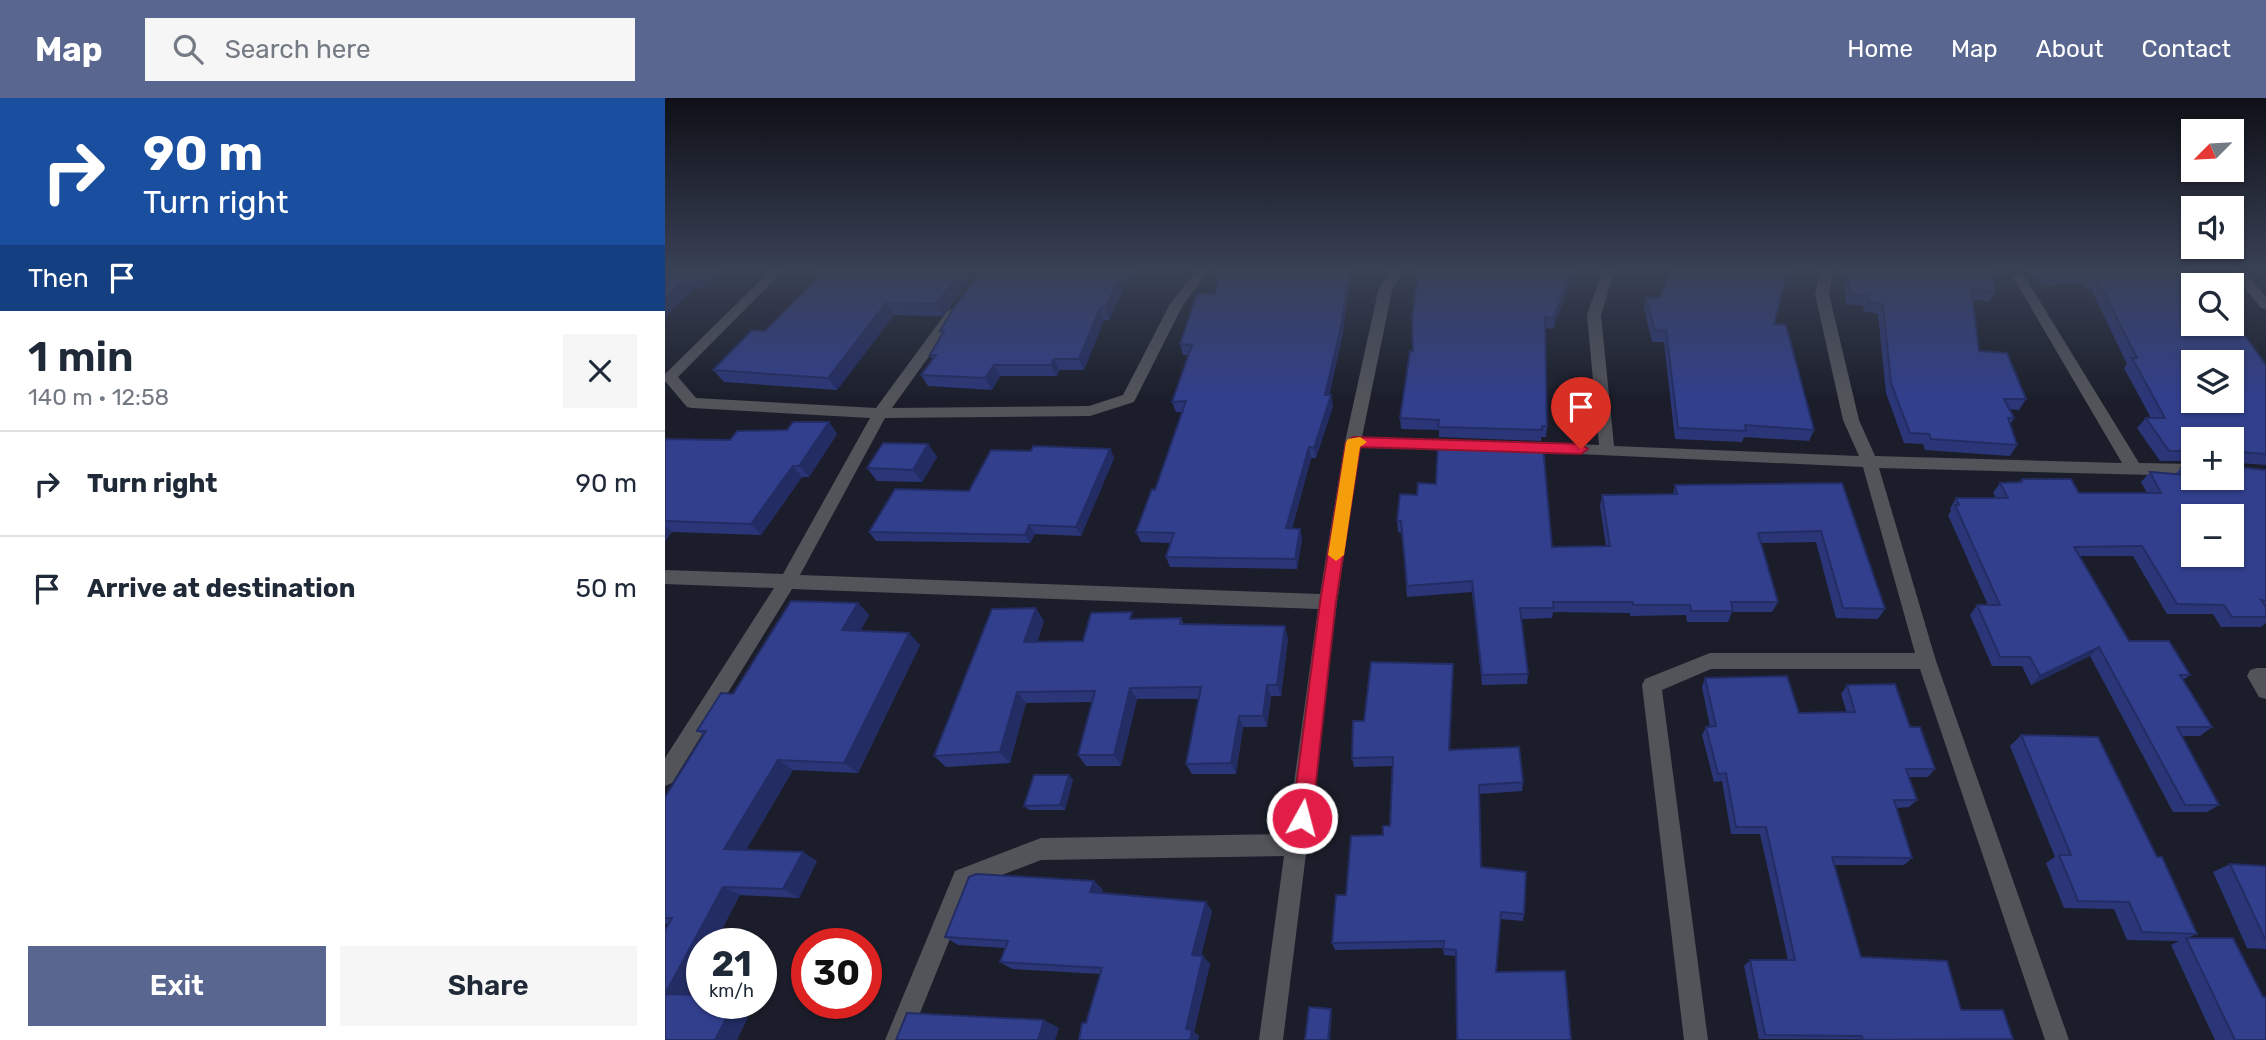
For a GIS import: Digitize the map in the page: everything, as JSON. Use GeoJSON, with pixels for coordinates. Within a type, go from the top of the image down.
{"type":"FeatureCollection","features":[{"type":"Feature","properties":{"kind":"street"},"geometry":{"type":"LineString","coordinates":[[734,313],[670,377],[692,403],[880,413],[1090,411],[1129,398],[1172,313]]}},
{"type":"Feature","properties":{"kind":"street"},"geometry":{"type":"LineString","coordinates":[[665,776],[788,581],[880,413],[954,313]]}},
{"type":"Feature","properties":{"kind":"street"},"geometry":{"type":"LineString","coordinates":[[1271,1040],[1299,845],[1328,602],[1353,442],[1380,313]]}},
{"type":"Feature","properties":{"kind":"street"},"geometry":{"type":"LineString","coordinates":[[1595,313],[1607,450]]}},
{"type":"Feature","properties":{"kind":"street"},"geometry":{"type":"LineString","coordinates":[[1826,313],[1851,421],[1869,462],[1927,661],[2057,1040]]}},
{"type":"Feature","properties":{"kind":"street"},"geometry":{"type":"LineString","coordinates":[[2041,313],[2133,467]]}},
{"type":"Feature","properties":{"kind":"street"},"geometry":{"type":"LineString","coordinates":[[1353,442],[1473,446]]}},
{"type":"Feature","properties":{"kind":"street"},"geometry":{"type":"LineString","coordinates":[[1500,447],[1869,462],[2181,469]]}},
{"type":"Feature","properties":{"kind":"street"},"geometry":{"type":"LineString","coordinates":[[665,577],[1328,602]]}},
{"type":"Feature","properties":{"kind":"street"},"geometry":{"type":"LineString","coordinates":[[1696,1040],[1652,685],[1710,661],[1927,661]]}},
{"type":"Feature","properties":{"kind":"street"},"geometry":{"type":"LineString","coordinates":[[2266,676],[2257,676],[2266,691]]}},
{"type":"Feature","properties":{"kind":"street"},"geometry":{"type":"LineString","coordinates":[[897,1040],[963,879],[1041,849],[1299,845]]}},
{"type":"Feature","properties":{"kind":"building"},"geometry":{"type":"Polygon","coordinates":[[[783,313],[878,313],[828,378],[713,370],[752,330],[765,331],[783,313]]]}},
{"type":"Feature","properties":{"kind":"building"},"geometry":{"type":"Polygon","coordinates":[[[951,313],[1098,313],[1079,359],[1054,359],[1051,365],[994,365],[985,378],[921,375],[936,355],[930,355],[944,331],[940,331],[951,313]]]}},
{"type":"Feature","properties":{"kind":"building"},"geometry":{"type":"Polygon","coordinates":[[[1191,313],[1343,313],[1325,395],[1331,395],[1314,448],[1309,447],[1286,528],[1300,529],[1295,559],[1166,557],[1174,533],[1136,532],[1152,489],[1155,490],[1186,401],[1172,402],[1192,345],[1180,344],[1191,313]]]}},
{"type":"Feature","properties":{"kind":"building"},"geometry":{"type":"Polygon","coordinates":[[[1413,313],[1556,313],[1554,318],[1545,317],[1547,426],[1542,426],[1542,430],[1438,427],[1439,420],[1400,418],[1410,351],[1413,351],[1413,313]]]}},
{"type":"Feature","properties":{"kind":"building"},"geometry":{"type":"Polygon","coordinates":[[[1650,313],[1777,313],[1774,324],[1786,325],[1814,430],[1745,425],[1746,431],[1678,428],[1666,330],[1655,331],[1650,313]]]}},
{"type":"Feature","properties":{"kind":"building"},"geometry":{"type":"Polygon","coordinates":[[[1884,313],[1974,313],[1979,351],[2007,353],[2026,399],[2004,399],[2014,418],[2008,418],[2017,445],[1931,439],[1929,434],[1910,433],[1891,383],[1884,313]]]}},
{"type":"Feature","properties":{"kind":"building"},"geometry":{"type":"Polygon","coordinates":[[[2114,313],[2181,313],[2181,336],[2244,334],[2266,365],[2266,454],[2244,452],[2244,427],[2181,427],[2181,451],[2169,451],[2146,418],[2165,418],[2132,358],[2137,358],[2114,313]]]}},
{"type":"Feature","properties":{"kind":"building"},"geometry":{"type":"Polygon","coordinates":[[[793,422],[829,422],[799,466],[793,466],[751,524],[665,521],[665,439],[730,440],[737,431],[787,430],[793,422]]]}},
{"type":"Feature","properties":{"kind":"building"},"geometry":{"type":"Polygon","coordinates":[[[1438,442],[1543,446],[1552,547],[1610,546],[1602,495],[1677,494],[1675,485],[1842,483],[1885,609],[1843,608],[1821,531],[1758,533],[1778,602],[1731,602],[1733,611],[1691,611],[1690,605],[1633,605],[1633,602],[1553,602],[1554,608],[1520,608],[1528,674],[1482,675],[1472,581],[1407,586],[1401,521],[1397,521],[1400,494],[1417,495],[1418,483],[1436,484],[1438,442]]]}},
{"type":"Feature","properties":{"kind":"building"},"geometry":{"type":"Polygon","coordinates":[[[883,443],[928,444],[913,470],[867,468],[883,443]]]}},
{"type":"Feature","properties":{"kind":"building"},"geometry":{"type":"Polygon","coordinates":[[[1033,446],[1110,449],[1076,527],[1029,525],[1025,535],[869,532],[895,489],[969,491],[991,450],[1031,451],[1033,446]]]}},
{"type":"Feature","properties":{"kind":"building"},"geometry":{"type":"Polygon","coordinates":[[[2244,468],[2266,470],[2266,601],[2261,600],[2266,607],[2266,617],[2232,617],[2224,605],[2177,604],[2142,546],[2074,547],[2129,641],[2169,641],[2190,675],[2180,675],[2212,727],[2177,727],[2219,805],[2185,805],[2099,647],[2040,676],[2030,657],[2000,657],[1977,605],[2000,605],[1955,505],[1959,505],[1956,498],[2008,498],[2000,483],[2022,482],[2022,479],[2071,479],[2079,493],[2161,493],[2150,472],[2181,475],[2181,490],[2244,490],[2244,468]]]}},
{"type":"Feature","properties":{"kind":"building"},"geometry":{"type":"Polygon","coordinates":[[[791,601],[858,603],[842,630],[909,633],[844,763],[778,760],[724,849],[803,852],[783,889],[723,887],[701,928],[686,928],[686,955],[665,994],[665,930],[672,918],[665,918],[665,797],[706,731],[697,731],[721,693],[733,694],[791,601]]]}},
{"type":"Feature","properties":{"kind":"building"},"geometry":{"type":"Polygon","coordinates":[[[1036,608],[1024,642],[1083,641],[1091,613],[1132,612],[1130,619],[1181,618],[1180,624],[1285,626],[1277,685],[1267,685],[1263,716],[1239,716],[1231,763],[1186,764],[1201,687],[1130,688],[1114,755],[1078,755],[1095,691],[1017,692],[1000,752],[934,756],[992,609],[1036,608]]]}},
{"type":"Feature","properties":{"kind":"building"},"geometry":{"type":"Polygon","coordinates":[[[1371,662],[1453,664],[1449,750],[1519,747],[1523,782],[1479,785],[1481,867],[1526,872],[1524,914],[1501,912],[1496,972],[1565,971],[1571,1040],[1457,1040],[1456,950],[1443,949],[1444,941],[1332,943],[1336,895],[1346,895],[1351,836],[1383,835],[1383,826],[1390,826],[1393,757],[1352,758],[1353,721],[1364,721],[1371,662]]]}},
{"type":"Feature","properties":{"kind":"building"},"geometry":{"type":"Polygon","coordinates":[[[1787,676],[1799,713],[1855,712],[1847,685],[1895,684],[1910,727],[1920,727],[1935,769],[1906,769],[1917,800],[1894,800],[1912,858],[1832,857],[1861,957],[1947,961],[1961,1010],[2003,1010],[2013,1039],[1863,1040],[1862,1036],[1765,1035],[1750,960],[1795,960],[1766,827],[1736,827],[1726,773],[1718,774],[1706,727],[1716,726],[1705,678],[1787,676]]]}},
{"type":"Feature","properties":{"kind":"building"},"geometry":{"type":"Polygon","coordinates":[[[2021,735],[2098,737],[2157,857],[2162,857],[2197,934],[2142,932],[2129,902],[2078,901],[2059,855],[2071,855],[2021,735]]]}},
{"type":"Feature","properties":{"kind":"building"},"geometry":{"type":"Polygon","coordinates":[[[1034,775],[1069,775],[1060,805],[1024,806],[1034,775]]]}},
{"type":"Feature","properties":{"kind":"building"},"geometry":{"type":"Polygon","coordinates":[[[2230,864],[2266,866],[2266,941],[2230,864]]]}},
{"type":"Feature","properties":{"kind":"building"},"geometry":{"type":"Polygon","coordinates":[[[976,874],[1094,881],[1090,892],[1206,902],[1192,955],[1203,956],[1186,1029],[1192,1030],[1190,1040],[1079,1040],[1082,1023],[1086,1023],[1102,968],[1000,962],[1008,941],[945,937],[969,877],[976,874]]]}},
{"type":"Feature","properties":{"kind":"building"},"geometry":{"type":"Polygon","coordinates":[[[2186,938],[2233,938],[2263,997],[2266,997],[2266,1040],[2235,1040],[2186,938]]]}},
{"type":"Feature","properties":{"kind":"building"},"geometry":{"type":"Polygon","coordinates":[[[665,994],[686,995],[686,1019],[726,1019],[715,1040],[665,1040],[665,994]]]}},
{"type":"Feature","properties":{"kind":"building"},"geometry":{"type":"Polygon","coordinates":[[[1309,1007],[1331,1009],[1328,1040],[1305,1040],[1309,1007]]]}},
{"type":"Feature","properties":{"kind":"building"},"geometry":{"type":"Polygon","coordinates":[[[907,1013],[1044,1020],[1038,1040],[896,1040],[907,1013]]]}},
{"type":"Feature","properties":{"kind":"slow traffic"},"geometry":{"type":"LineString","coordinates":[[1336,555],[1353,442],[1360,442]]}},
{"type":"Feature","properties":{"kind":"route"},"geometry":{"type":"LineString","coordinates":[[1302,818],[1328,602],[1353,442],[1581,449]]}}]}
